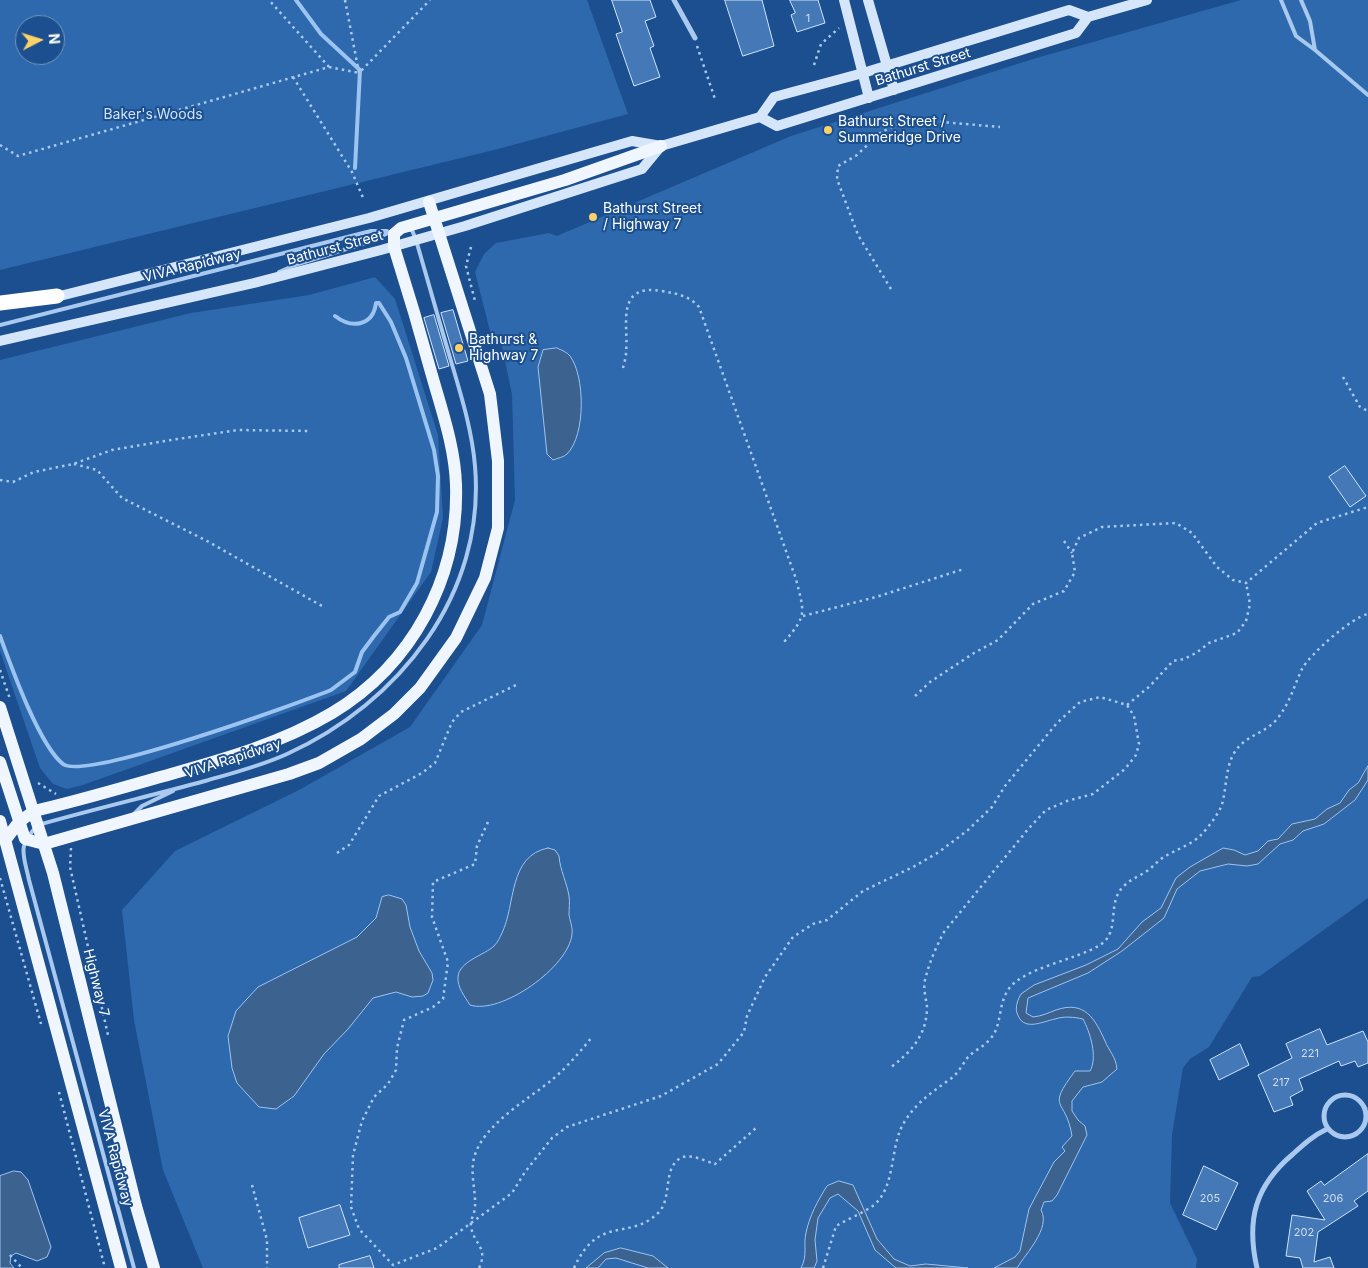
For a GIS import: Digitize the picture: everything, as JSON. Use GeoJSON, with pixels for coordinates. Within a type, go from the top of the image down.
{"type":"FeatureCollection","features":[{"type":"Feature","properties":{"kind":"highway"},"geometry":{"type":"LineString","coordinates":[[0,303],[57,296]]}},
{"type":"Feature","properties":{"kind":"main road"},"geometry":{"type":"LineString","coordinates":[[844,0],[869,98]]}},
{"type":"Feature","properties":{"kind":"main road"},"geometry":{"type":"LineString","coordinates":[[868,0],[894,90]]}},
{"type":"Feature","properties":{"kind":"main road","name":"Bathurst Street"},"geometry":{"type":"LineString","coordinates":[[0,310],[429,202],[632,142],[661,146],[760,117],[774,97],[863,73],[1069,10],[1088,17],[1147,0]]}},
{"type":"Feature","properties":{"kind":"main road","name":"Bathurst Street"},"geometry":{"type":"LineString","coordinates":[[760,117],[776,126],[869,98],[1076,33],[1088,17]]}},
{"type":"Feature","properties":{"kind":"main road"},"geometry":{"type":"LineString","coordinates":[[6,839],[19,822],[34,811],[236,755],[299,730],[332,713],[361,693],[385,670],[420,627],[434,602],[448,565],[454,533],[456,484],[449,436],[394,247],[395,230],[565,180],[661,146]]}},
{"type":"Feature","properties":{"kind":"main road","name":"Bathurst Street"},"geometry":{"type":"LineString","coordinates":[[0,341],[254,283],[440,234],[642,169],[661,146]]}},
{"type":"Feature","properties":{"kind":"main road"},"geometry":{"type":"LineString","coordinates":[[0,762],[25,839],[44,844],[289,774],[319,762],[361,739],[394,714],[420,688],[456,638],[485,578],[498,528],[498,461],[490,394],[429,202]]}},
{"type":"Feature","properties":{"kind":"main road","name":"Highway 7"},"geometry":{"type":"LineString","coordinates":[[0,707],[44,844],[154,1268]]}},
{"type":"Feature","properties":{"kind":"main road"},"geometry":{"type":"LineString","coordinates":[[0,820],[121,1268]]}},
{"type":"Feature","properties":{"kind":"street"},"geometry":{"type":"LineString","coordinates":[[674,0],[695,38]]}},
{"type":"Feature","properties":{"kind":"street"},"geometry":{"type":"LineString","coordinates":[[1257,1268],[1252,1232],[1259,1194],[1282,1163],[1316,1134],[1328,1129],[1342,1136],[1356,1134],[1365,1123],[1366,1108],[1357,1098],[1350,1095],[1337,1096],[1327,1105],[1324,1111],[1328,1129]]}},
{"type":"Feature","properties":{"kind":"lane"},"geometry":{"type":"LineString","coordinates":[[1281,0],[1296,36],[1368,95]]}},
{"type":"Feature","properties":{"kind":"lane"},"geometry":{"type":"LineString","coordinates":[[1301,0],[1310,21],[1315,50]]}},
{"type":"Feature","properties":{"kind":"lane"},"geometry":{"type":"LineString","coordinates":[[254,283],[295,265],[372,241],[395,230],[412,230],[416,240]]}},
{"type":"Feature","properties":{"kind":"lane","name":"VIVA Rapidway"},"geometry":{"type":"LineString","coordinates":[[0,325],[371,231],[395,230]]}},
{"type":"Feature","properties":{"kind":"lane","name":"VIVA Rapidway"},"geometry":{"type":"LineString","coordinates":[[38,825],[182,787],[248,768],[286,754],[333,730],[380,694],[418,654],[441,620],[460,579],[470,543],[475,504],[475,467],[470,433],[462,402],[416,240]]}},
{"type":"Feature","properties":{"kind":"lane","name":"VIVA Rapidway"},"geometry":{"type":"LineString","coordinates":[[127,820],[142,806],[182,787]]}},
{"type":"Feature","properties":{"kind":"lane"},"geometry":{"type":"LineString","coordinates":[[25,839],[38,825]]}},
{"type":"Feature","properties":{"kind":"lane","name":"VIVA Rapidway"},"geometry":{"type":"LineString","coordinates":[[25,839],[23,852],[29,880],[134,1268]]}},
{"type":"Feature","properties":{"kind":"path"},"geometry":{"type":"LineString","coordinates":[[269,0],[329,67]]}},
{"type":"Feature","properties":{"kind":"path"},"geometry":{"type":"LineString","coordinates":[[345,0],[360,74]]}},
{"type":"Feature","properties":{"kind":"path"},"geometry":{"type":"LineString","coordinates":[[360,74],[430,0]]}},
{"type":"Feature","properties":{"kind":"path"},"geometry":{"type":"LineString","coordinates":[[814,65],[821,44],[842,25]]}},
{"type":"Feature","properties":{"kind":"path"},"geometry":{"type":"LineString","coordinates":[[695,38],[715,99]]}},
{"type":"Feature","properties":{"kind":"path"},"geometry":{"type":"LineString","coordinates":[[0,145],[18,156],[329,67],[360,74]]}},
{"type":"Feature","properties":{"kind":"path"},"geometry":{"type":"LineString","coordinates":[[293,77],[352,172],[364,200]]}},
{"type":"Feature","properties":{"kind":"path"},"geometry":{"type":"LineString","coordinates":[[891,289],[858,236],[837,179],[838,166],[857,155],[880,133],[907,119],[1000,127]]}},
{"type":"Feature","properties":{"kind":"path"},"geometry":{"type":"LineString","coordinates":[[472,247],[466,266],[476,307]]}},
{"type":"Feature","properties":{"kind":"path"},"geometry":{"type":"LineString","coordinates":[[623,368],[626,352],[625,318],[628,303],[638,293],[652,289],[690,297],[699,307],[796,579],[803,616],[799,626],[784,642]]}},
{"type":"Feature","properties":{"kind":"path"},"geometry":{"type":"LineString","coordinates":[[1343,377],[1360,407],[1368,412]]}},
{"type":"Feature","properties":{"kind":"path"},"geometry":{"type":"LineString","coordinates":[[0,480],[13,482],[34,472],[73,464],[112,450],[238,430],[310,431]]}},
{"type":"Feature","properties":{"kind":"path"},"geometry":{"type":"LineString","coordinates":[[73,464],[97,470],[122,498],[207,541],[322,606]]}},
{"type":"Feature","properties":{"kind":"path"},"geometry":{"type":"LineString","coordinates":[[1246,584],[1317,523],[1368,507]]}},
{"type":"Feature","properties":{"kind":"path"},"geometry":{"type":"LineString","coordinates":[[1072,553],[1079,538],[1102,527],[1176,523],[1192,532],[1216,567],[1232,580],[1246,584]]}},
{"type":"Feature","properties":{"kind":"path"},"geometry":{"type":"LineString","coordinates":[[915,696],[930,682],[974,652],[998,640],[1033,604],[1064,591],[1074,572],[1072,553],[1064,541]]}},
{"type":"Feature","properties":{"kind":"path"},"geometry":{"type":"LineString","coordinates":[[803,616],[876,597],[964,569]]}},
{"type":"Feature","properties":{"kind":"path"},"geometry":{"type":"LineString","coordinates":[[1127,705],[1150,686],[1172,661],[1196,653],[1208,643],[1237,633],[1246,621],[1250,604],[1246,584]]}},
{"type":"Feature","properties":{"kind":"path"},"geometry":{"type":"LineString","coordinates":[[823,1268],[836,1226],[871,1206],[880,1196],[887,1182],[904,1121],[928,1093],[948,1081],[978,1048],[989,1041],[997,1031],[1000,1011],[1008,990],[1028,974],[1087,952],[1108,938],[1113,928],[1113,904],[1124,885],[1148,871],[1162,858],[1200,835],[1221,807],[1224,783],[1232,756],[1249,736],[1276,720],[1293,694],[1303,668],[1311,657],[1341,631],[1363,615],[1368,614]]}},
{"type":"Feature","properties":{"kind":"path"},"geometry":{"type":"LineString","coordinates":[[337,853],[349,845],[379,796],[422,773],[436,763],[452,722],[461,712],[516,685]]}},
{"type":"Feature","properties":{"kind":"path"},"geometry":{"type":"LineString","coordinates":[[488,822],[476,846],[475,864],[433,882],[432,917],[448,962],[443,999],[404,1020],[396,1048],[396,1070],[388,1084],[374,1097],[362,1120],[353,1155],[351,1207],[359,1229],[393,1266],[437,1248],[512,1193],[525,1172],[552,1138],[567,1127],[661,1096],[718,1064],[744,1032],[747,1016],[765,977],[793,937],[813,924],[827,920],[862,891],[912,868],[968,830],[992,807],[1005,786],[1056,723],[1075,706],[1088,699],[1100,697],[1127,705],[1136,725],[1139,744],[1136,755],[1125,769],[1093,794],[1067,801],[1046,810],[1028,828],[944,932],[936,948],[925,981],[927,1019],[922,1034],[903,1058],[890,1068]]}},
{"type":"Feature","properties":{"kind":"path"},"geometry":{"type":"LineString","coordinates":[[70,868],[72,850],[79,845]]}},
{"type":"Feature","properties":{"kind":"path"},"geometry":{"type":"LineString","coordinates":[[0,878],[42,1030]]}},
{"type":"Feature","properties":{"kind":"path"},"geometry":{"type":"LineString","coordinates":[[479,1268],[483,1260],[482,1252],[470,1226],[475,1207],[472,1169],[474,1156],[481,1143],[500,1121],[563,1070],[592,1037]]}},
{"type":"Feature","properties":{"kind":"path"},"geometry":{"type":"LineString","coordinates":[[58,1086],[105,1268]]}},
{"type":"Feature","properties":{"kind":"path"},"geometry":{"type":"LineString","coordinates":[[574,1268],[590,1242],[602,1233],[630,1227],[659,1212],[669,1188],[673,1167],[678,1159],[685,1156],[715,1164],[756,1128]]}},
{"type":"Feature","properties":{"kind":"path"},"geometry":{"type":"LineString","coordinates":[[252,1186],[267,1240],[267,1268]]}},
{"type":"Feature","properties":{"kind":"path"},"geometry":{"type":"LineString","coordinates":[[10,1255],[22,1268]]}},
{"type":"Feature","properties":{"kind":"green space","name":"Baker's Woods"},"geometry":{"type":"Polygon","coordinates":[[[0,0],[587,0],[628,114],[494,150],[0,270],[0,0]]]}},
{"type":"Feature","properties":{"kind":"green space"},"geometry":{"type":"Polygon","coordinates":[[[1241,0],[1368,0],[1368,898],[1260,976],[1252,977],[1209,1047],[1190,1059],[1183,1068],[1172,1135],[1170,1203],[1197,1259],[1196,1268],[203,1268],[163,1170],[134,1020],[122,910],[175,851],[299,790],[410,727],[482,625],[515,500],[512,394],[501,342],[493,343],[475,272],[484,254],[496,243],[549,233],[557,236],[791,136],[1033,59],[1241,0]]]}},
{"type":"Feature","properties":{"kind":"green space"},"geometry":{"type":"Polygon","coordinates":[[[375,277],[395,299],[438,435],[443,518],[431,572],[346,691],[83,785],[67,789],[53,784],[40,768],[0,651],[0,360],[191,313],[309,295],[375,277]]]}},
{"type":"Feature","properties":{"kind":"shaded area"},"geometry":{"type":"Polygon","coordinates":[[[557,348],[569,355],[575,365],[579,377],[581,405],[578,433],[573,445],[566,455],[553,460],[547,454],[538,367],[543,350],[557,348]]]}},
{"type":"Feature","properties":{"kind":"shaded area"},"geometry":{"type":"Polygon","coordinates":[[[1368,766],[1368,780],[1355,800],[1324,824],[1303,831],[1293,840],[1280,844],[1258,864],[1247,866],[1228,864],[1200,871],[1177,889],[1164,918],[1122,951],[1088,973],[1028,998],[1026,1013],[1033,1017],[1066,1008],[1082,1010],[1088,1014],[1097,1025],[1114,1058],[1117,1069],[1102,1082],[1083,1087],[1072,1101],[1072,1111],[1085,1126],[1087,1135],[1057,1195],[1052,1201],[1044,1202],[1041,1210],[1043,1225],[1031,1248],[1017,1268],[994,1268],[1015,1257],[1020,1251],[1029,1209],[1054,1162],[1065,1151],[1062,1147],[1072,1136],[1066,1115],[1060,1104],[1061,1093],[1075,1071],[1090,1071],[1093,1059],[1090,1037],[1083,1019],[1065,1017],[1028,1024],[1020,1019],[1016,1011],[1021,994],[1034,985],[1086,965],[1118,949],[1142,922],[1161,908],[1176,878],[1190,867],[1223,848],[1245,855],[1258,851],[1268,841],[1278,839],[1292,824],[1315,819],[1327,809],[1340,803],[1349,790],[1358,783],[1368,766]]]}},
{"type":"Feature","properties":{"kind":"shaded area"},"geometry":{"type":"Polygon","coordinates":[[[548,848],[555,850],[559,856],[568,891],[572,932],[568,947],[547,974],[532,986],[499,1003],[483,1006],[470,1005],[459,984],[459,971],[467,963],[497,943],[506,921],[515,883],[520,871],[526,861],[535,853],[548,848]]]}},
{"type":"Feature","properties":{"kind":"shaded area"},"geometry":{"type":"Polygon","coordinates":[[[389,895],[402,899],[406,905],[410,927],[419,951],[432,973],[433,980],[428,993],[423,996],[412,997],[396,992],[373,998],[348,1029],[324,1054],[294,1096],[276,1109],[259,1107],[237,1083],[232,1068],[228,1036],[236,1011],[258,987],[357,937],[376,918],[382,897],[389,895]]]}},
{"type":"Feature","properties":{"kind":"shaded area"},"geometry":{"type":"Polygon","coordinates":[[[14,1171],[21,1172],[28,1180],[51,1247],[47,1257],[37,1261],[16,1253],[11,1256],[10,1263],[14,1268],[0,1268],[0,1176],[14,1171]]]}},
{"type":"Feature","properties":{"kind":"shaded area"},"geometry":{"type":"Polygon","coordinates":[[[839,1181],[853,1185],[877,1239],[894,1259],[910,1266],[926,1264],[968,1268],[896,1268],[875,1250],[858,1211],[838,1194],[830,1198],[818,1218],[815,1240],[817,1261],[814,1268],[801,1268],[804,1259],[807,1227],[817,1203],[827,1186],[839,1181]]]}},
{"type":"Feature","properties":{"kind":"shaded area"},"geometry":{"type":"Polygon","coordinates":[[[621,1248],[653,1256],[668,1268],[648,1268],[616,1258],[606,1259],[598,1268],[586,1268],[604,1253],[621,1248]]]}},
{"type":"Feature","properties":{"kind":"building"},"geometry":{"type":"Polygon","coordinates":[[[612,0],[650,0],[656,17],[645,21],[654,46],[650,48],[660,77],[634,86],[616,34],[622,32],[612,0]]]}},
{"type":"Feature","properties":{"kind":"building"},"geometry":{"type":"Polygon","coordinates":[[[725,0],[762,0],[774,46],[743,56],[725,0]]]}},
{"type":"Feature","properties":{"kind":"building"},"geometry":{"type":"Polygon","coordinates":[[[790,0],[818,0],[825,23],[797,32],[791,15],[795,13],[790,0]]]}},
{"type":"Feature","properties":{"kind":"building","name":"Bathurst & Highway 7"},"geometry":{"type":"Polygon","coordinates":[[[453,310],[468,361],[456,364],[441,313],[453,310]]]}},
{"type":"Feature","properties":{"kind":"building","name":"Bathurst & Highway 7"},"geometry":{"type":"Polygon","coordinates":[[[434,315],[449,366],[439,369],[424,318],[434,315]]]}},
{"type":"Feature","properties":{"kind":"building"},"geometry":{"type":"Polygon","coordinates":[[[1345,466],[1366,496],[1350,507],[1329,477],[1345,466]]]}},
{"type":"Feature","properties":{"kind":"building"},"geometry":{"type":"Polygon","coordinates":[[[1320,1029],[1327,1045],[1363,1031],[1368,1042],[1368,1063],[1358,1067],[1355,1061],[1341,1066],[1339,1061],[1299,1079],[1303,1090],[1290,1097],[1293,1105],[1274,1112],[1258,1075],[1292,1058],[1286,1044],[1320,1029]]]}},
{"type":"Feature","properties":{"kind":"building"},"geometry":{"type":"Polygon","coordinates":[[[1240,1044],[1249,1065],[1219,1080],[1210,1060],[1240,1044]]]}},
{"type":"Feature","properties":{"kind":"building"},"geometry":{"type":"Polygon","coordinates":[[[1368,1154],[1368,1191],[1354,1201],[1358,1206],[1318,1232],[1314,1262],[1330,1257],[1334,1268],[1303,1268],[1300,1258],[1286,1256],[1292,1215],[1325,1220],[1307,1191],[1321,1181],[1324,1185],[1368,1154]]]}},
{"type":"Feature","properties":{"kind":"building"},"geometry":{"type":"Polygon","coordinates":[[[1204,1166],[1238,1183],[1216,1230],[1183,1215],[1204,1166]]]}},
{"type":"Feature","properties":{"kind":"building"},"geometry":{"type":"Polygon","coordinates":[[[340,1205],[350,1235],[308,1248],[299,1218],[340,1205]]]}},
{"type":"Feature","properties":{"kind":"building"},"geometry":{"type":"Polygon","coordinates":[[[370,1256],[374,1268],[339,1268],[339,1265],[370,1256]]]}},
{"type":"Feature","properties":{"kind":"waterway"},"geometry":{"type":"LineString","coordinates":[[296,0],[321,34],[360,70],[355,168]]}},
{"type":"Feature","properties":{"kind":"waterway"},"geometry":{"type":"LineString","coordinates":[[0,636],[35,723],[45,740],[63,764],[79,766],[109,762],[148,752],[237,724],[331,690],[355,672],[362,652],[389,617],[400,612],[417,583],[437,512],[438,476],[434,450],[406,358],[391,322],[379,303],[376,303],[371,317],[361,323],[348,323],[335,316]]}},
{"type":"Feature","properties":{"kind":"place","name":"Bathurst Street / Summeridge Drive"},"geometry":{"type":"Point","coordinates":[828,130]}},
{"type":"Feature","properties":{"kind":"place","name":"Bathurst Street / Highway 7"},"geometry":{"type":"Point","coordinates":[593,217]}},
{"type":"Feature","properties":{"kind":"place","name":"Bathurst & Highway 7"},"geometry":{"type":"Point","coordinates":[459,348]}}]}
